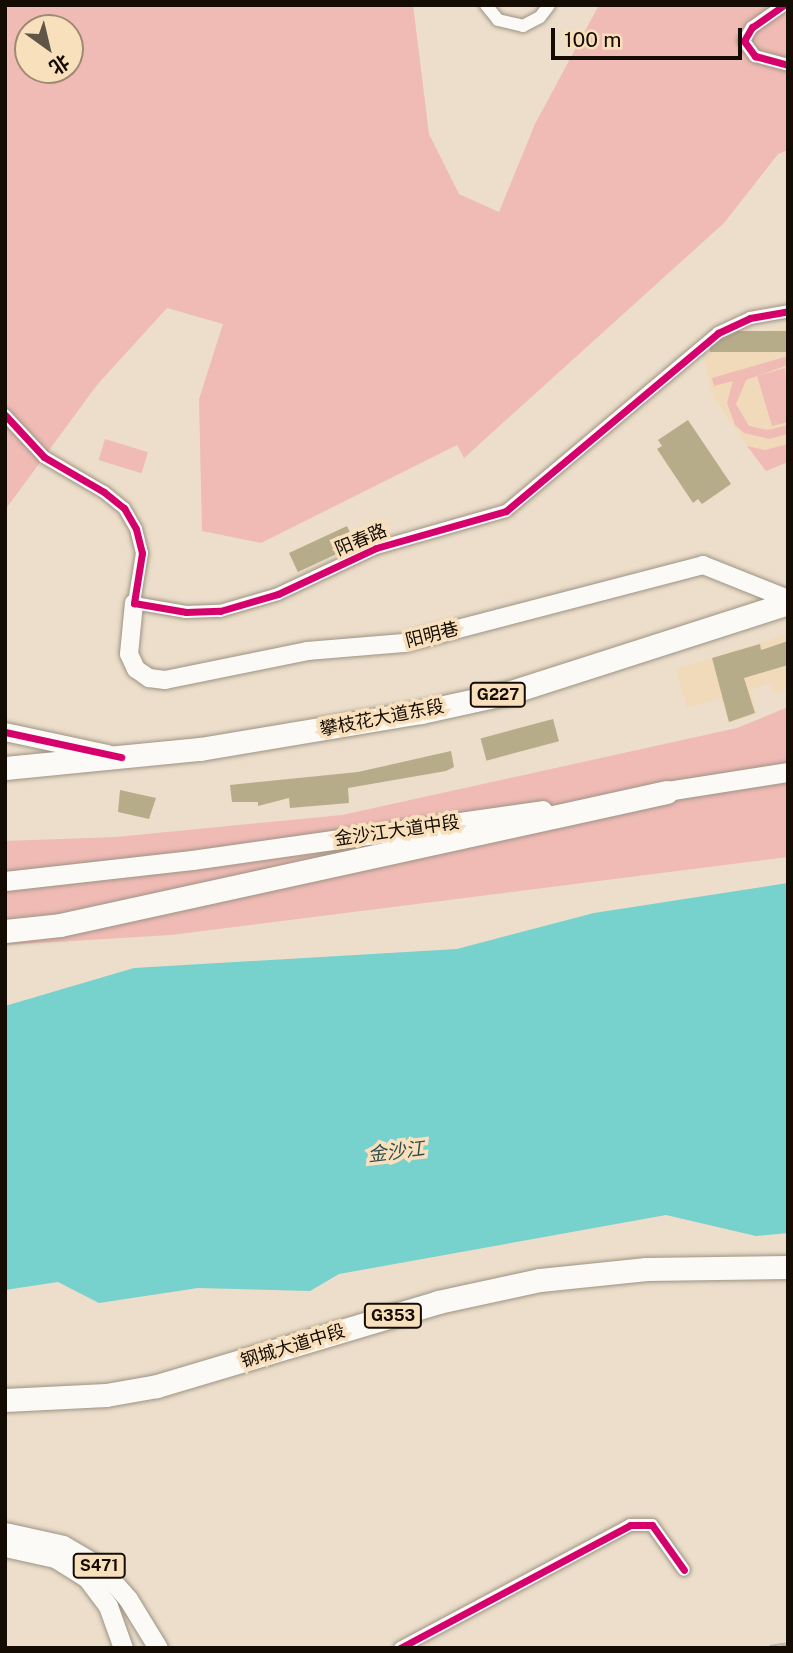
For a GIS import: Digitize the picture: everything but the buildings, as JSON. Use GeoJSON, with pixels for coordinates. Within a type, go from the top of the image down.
{"type":"FeatureCollection","features":[{"type":"Feature","properties":{"kind":"highway","name":"攀枝花大道东段"},"geometry":{"type":"LineString","coordinates":[[14,771],[340,726],[508,693],[788,601]]}},
{"type":"Feature","properties":{"kind":"highway","name":"攀枝花大道东段"},"geometry":{"type":"LineString","coordinates":[[14,771],[200,762],[436,722],[535,696],[788,615]]}},
{"type":"Feature","properties":{"kind":"highway"},"geometry":{"type":"LineString","coordinates":[[5,931],[60,925],[192,893],[583,807],[667,792]]}},
{"type":"Feature","properties":{"kind":"highway","name":"钢城大道中段"},"geometry":{"type":"LineString","coordinates":[[5,1400],[106,1395],[157,1386],[438,1303],[540,1280],[646,1269],[788,1267]]}},
{"type":"Feature","properties":{"kind":"main road"},"geometry":{"type":"LineString","coordinates":[[667,792],[788,772]]}},
{"type":"Feature","properties":{"kind":"main road","name":"金沙江大道中段"},"geometry":{"type":"LineString","coordinates":[[5,881],[192,860],[583,807]]}},
{"type":"Feature","properties":{"kind":"main road","name":"S471"},"geometry":{"type":"LineString","coordinates":[[5,1532],[63,1545],[99,1566],[128,1598],[158,1648]]}},
{"type":"Feature","properties":{"kind":"main road","name":"S471"},"geometry":{"type":"LineString","coordinates":[[5,1547],[55,1559],[87,1578],[108,1606],[123,1648]]}},
{"type":"Feature","properties":{"kind":"street"},"geometry":{"type":"LineString","coordinates":[[486,5],[498,20],[523,26],[540,17],[549,5]]}},
{"type":"Feature","properties":{"kind":"street"},"geometry":{"type":"LineString","coordinates":[[783,5],[752,27],[744,41],[755,55],[788,65]]}},
{"type":"Feature","properties":{"kind":"street","name":"阳春路"},"geometry":{"type":"LineString","coordinates":[[134,603],[186,612],[249,604],[376,548],[506,511],[718,333],[750,318],[788,312]]}},
{"type":"Feature","properties":{"kind":"street"},"geometry":{"type":"LineString","coordinates":[[5,415],[44,457],[104,492],[124,508],[136,529],[142,553],[134,603]]}},
{"type":"Feature","properties":{"kind":"street","name":"阳明巷"},"geometry":{"type":"LineString","coordinates":[[134,603],[129,654],[136,669],[149,678],[165,680],[307,651],[404,642],[703,565],[788,601]]}},
{"type":"Feature","properties":{"kind":"street"},"geometry":{"type":"LineString","coordinates":[[5,732],[121,757]]}},
{"type":"Feature","properties":{"kind":"street"},"geometry":{"type":"LineString","coordinates":[[400,1648],[630,1525],[652,1525],[684,1570]]}},
{"type":"Feature","properties":{"kind":"shaded area"},"geometry":{"type":"Polygon","coordinates":[[[5,5],[413,5],[429,134],[459,194],[499,212],[535,124],[599,5],[788,5],[788,150],[778,154],[724,223],[464,458],[457,445],[261,543],[202,531],[199,399],[223,324],[167,308],[97,385],[5,510],[5,5]]]}},
{"type":"Feature","properties":{"kind":"shaded area"},"geometry":{"type":"Polygon","coordinates":[[[788,325],[788,462],[766,471],[714,399],[704,359],[712,348],[788,325]]]}},
{"type":"Feature","properties":{"kind":"shaded area"},"geometry":{"type":"Polygon","coordinates":[[[788,356],[788,365],[746,380],[736,404],[749,426],[768,430],[788,425],[788,434],[769,439],[744,433],[735,425],[727,403],[733,381],[714,386],[712,378],[788,356]]]}},
{"type":"Feature","properties":{"kind":"shaded area"},"geometry":{"type":"Polygon","coordinates":[[[785,368],[788,422],[772,426],[757,376],[785,368]]]}},
{"type":"Feature","properties":{"kind":"shaded area"},"geometry":{"type":"Polygon","coordinates":[[[105,439],[148,452],[142,473],[99,460],[105,439]]]}},
{"type":"Feature","properties":{"kind":"shaded area"},"geometry":{"type":"Polygon","coordinates":[[[788,444],[788,462],[766,471],[747,446],[765,450],[788,444]]]}},
{"type":"Feature","properties":{"kind":"shaded area"},"geometry":{"type":"Polygon","coordinates":[[[788,634],[788,690],[774,694],[770,683],[750,690],[757,714],[729,723],[721,698],[687,708],[676,669],[788,634]]]}},
{"type":"Feature","properties":{"kind":"shaded area"},"geometry":{"type":"Polygon","coordinates":[[[788,707],[788,857],[171,935],[5,945],[5,841],[116,837],[342,815],[737,728],[788,707]]]}},
{"type":"Feature","properties":{"kind":"water","name":"金沙江"},"geometry":{"type":"Polygon","coordinates":[[[788,883],[788,1233],[756,1236],[666,1215],[339,1274],[310,1291],[198,1288],[99,1303],[58,1282],[5,1290],[5,1006],[134,968],[457,949],[594,913],[788,883]]]}},
{"type":"Feature","properties":{"kind":"railway"},"geometry":{"type":"LineString","coordinates":[[770,1648],[788,1645]]}},
{"type":"Feature","properties":{"kind":"cycle path"},"geometry":{"type":"LineString","coordinates":[[784,5],[752,27],[744,41],[755,56],[788,65]]}},
{"type":"Feature","properties":{"kind":"cycle path"},"geometry":{"type":"LineString","coordinates":[[5,415],[44,457],[104,492],[124,508],[136,529],[142,553],[134,603],[186,612],[220,611],[278,594],[376,548],[506,511],[718,333],[750,318],[788,311]]}},
{"type":"Feature","properties":{"kind":"cycle path"},"geometry":{"type":"LineString","coordinates":[[5,732],[121,757]]}},
{"type":"Feature","properties":{"kind":"cycle path"},"geometry":{"type":"LineString","coordinates":[[400,1648],[630,1525],[652,1525],[684,1570]]}}]}
